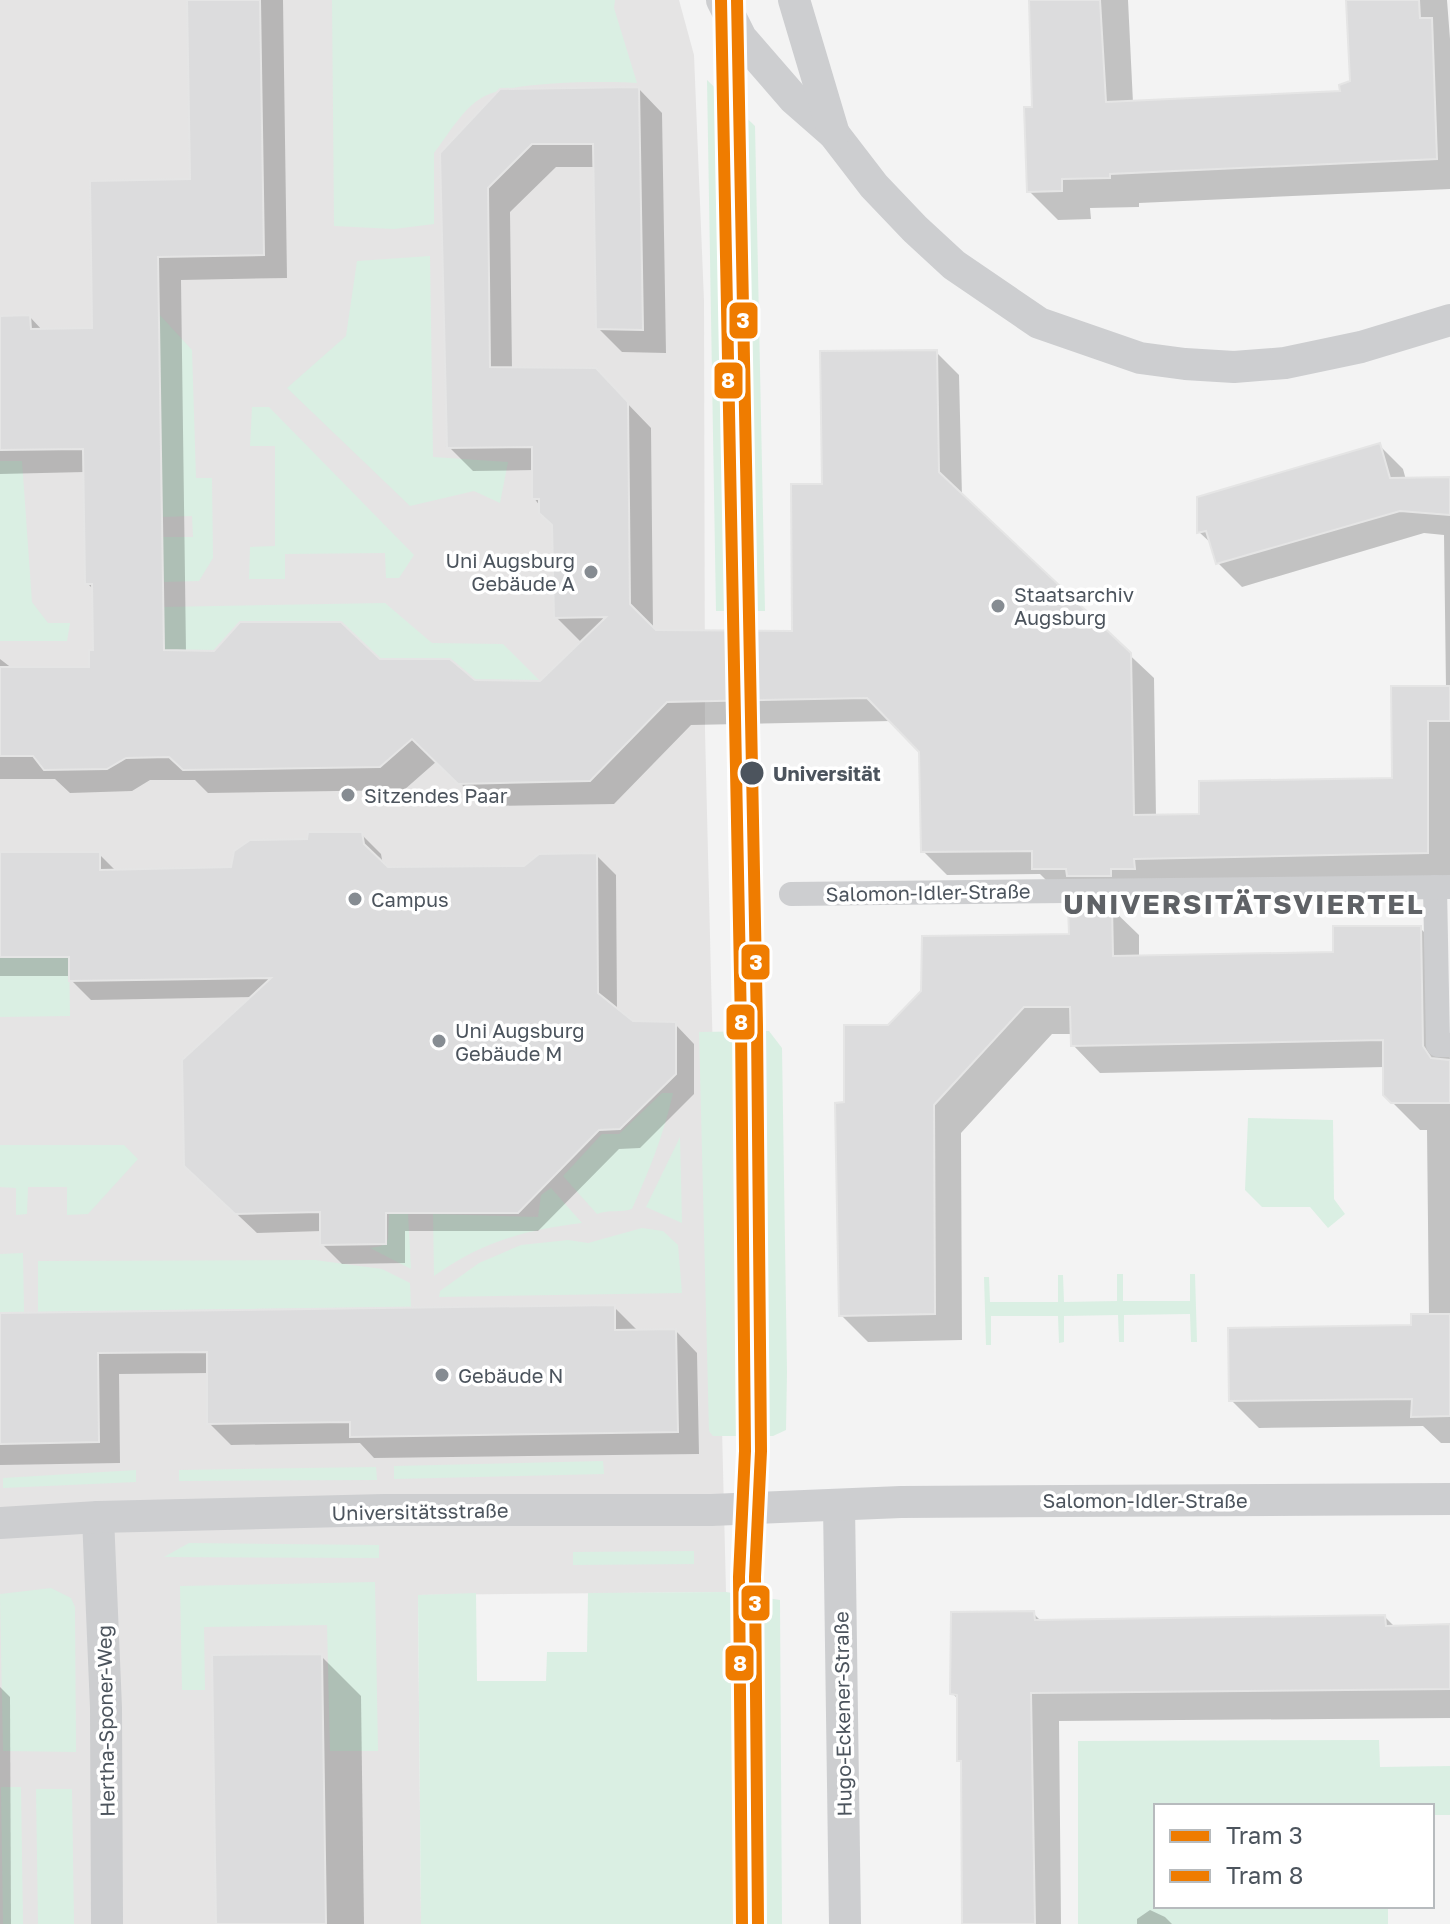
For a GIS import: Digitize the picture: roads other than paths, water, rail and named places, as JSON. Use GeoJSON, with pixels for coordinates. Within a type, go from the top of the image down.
{"type":"FeatureCollection","features":[{"type":"Feature","properties":{"kind":"street"},"geometry":{"type":"LineString","coordinates":[[722,0],[741,38],[794,99],[834,134],[874,186],[954,265],[1039,323],[1140,358],[1234,367],[1285,363],[1361,347],[1450,320]]}},
{"type":"Feature","properties":{"kind":"street"},"geometry":{"type":"LineString","coordinates":[[794,0],[834,134]]}},
{"type":"Feature","properties":{"kind":"street"},"geometry":{"type":"LineString","coordinates":[[1442,887],[1438,1045],[1450,1045]]}},
{"type":"Feature","properties":{"kind":"street","name":"Salomon-Idler-Straße"},"geometry":{"type":"LineString","coordinates":[[791,894],[1442,887]]}},
{"type":"Feature","properties":{"kind":"street","name":"Salomon-Idler-Straße"},"geometry":{"type":"LineString","coordinates":[[839,1505],[1450,1499]]}},
{"type":"Feature","properties":{"kind":"street","name":"Universitätsstraße"},"geometry":{"type":"LineString","coordinates":[[0,1523],[98,1517],[384,1510],[711,1510],[839,1505]]}},
{"type":"Feature","properties":{"kind":"street","name":"Hugo-Eckener-Straße"},"geometry":{"type":"LineString","coordinates":[[839,1505],[845,1924]]}},
{"type":"Feature","properties":{"kind":"street","name":"Hertha-Sponer-Weg"},"geometry":{"type":"LineString","coordinates":[[98,1517],[106,1708],[107,1924]]}},
{"type":"Feature","properties":{"kind":"tram line","name":"8"},"geometry":{"type":"LineString","coordinates":[[721,0],[741,1026],[745,1451],[739,1577],[742,1924]]}},
{"type":"Feature","properties":{"kind":"tram line","name":"3"},"geometry":{"type":"LineString","coordinates":[[737,0],[757,1026],[761,1451],[755,1577],[758,1924]]}},
{"type":"Feature","properties":{"kind":"place","name":"Uni Augsburg Gebäude A"},"geometry":{"type":"Point","coordinates":[591,572]}},
{"type":"Feature","properties":{"kind":"place","name":"Staatsarchiv Augsburg"},"geometry":{"type":"Point","coordinates":[998,606]}},
{"type":"Feature","properties":{"kind":"place","name":"Universität"},"geometry":{"type":"Point","coordinates":[752,773]}},
{"type":"Feature","properties":{"kind":"place","name":"Sitzendes Paar"},"geometry":{"type":"Point","coordinates":[348,795]}},
{"type":"Feature","properties":{"kind":"place","name":"Campus"},"geometry":{"type":"Point","coordinates":[355,899]}},
{"type":"Feature","properties":{"kind":"place","name":"Uni Augsburg Gebäude M"},"geometry":{"type":"Point","coordinates":[439,1041]}},
{"type":"Feature","properties":{"kind":"place","name":"Gebäude N"},"geometry":{"type":"Point","coordinates":[442,1375]}},
{"type":"Feature","properties":{"kind":"district","name":"UNIVERSITÄTSVIERTEL"},"geometry":{"type":"Point","coordinates":[1244,903]}}]}
